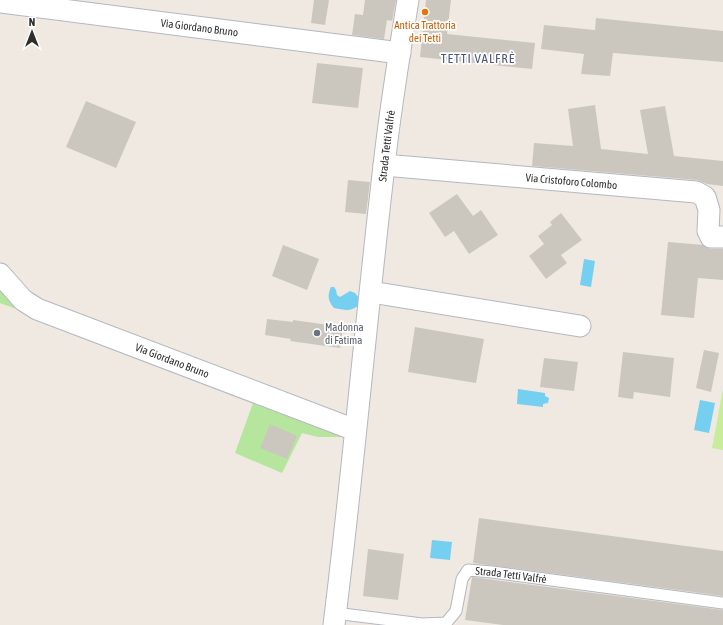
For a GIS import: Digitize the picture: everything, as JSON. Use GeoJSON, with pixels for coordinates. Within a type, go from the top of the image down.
{"type":"FeatureCollection","features":[{"type":"Feature","properties":{"kind":"street","name":"Strada Tetti Valfrè"},"geometry":{"type":"LineString","coordinates":[[334,619],[346,523],[384,165],[408,0]]}},
{"type":"Feature","properties":{"kind":"street","name":"Via Giordano Bruno"},"geometry":{"type":"LineString","coordinates":[[0,2],[400,53]]}},
{"type":"Feature","properties":{"kind":"street","name":"Via Cristoforo Colombo"},"geometry":{"type":"LineString","coordinates":[[384,165],[696,192],[705,197],[709,210],[708,231],[711,237],[723,237]]}},
{"type":"Feature","properties":{"kind":"street","name":"Via Giordano Bruno"},"geometry":{"type":"LineString","coordinates":[[0,274],[23,300],[37,309],[355,430]]}},
{"type":"Feature","properties":{"kind":"street"},"geometry":{"type":"LineString","coordinates":[[370,292],[580,326]]}},
{"type":"Feature","properties":{"kind":"lane","name":"Strada Tetti Valfrè"},"geometry":{"type":"LineString","coordinates":[[334,619],[422,624],[446,623],[456,612],[462,579],[468,570],[723,603]]}},
{"type":"Feature","properties":{"kind":"green space"},"geometry":{"type":"Polygon","coordinates":[[[0,283],[19,310],[0,303],[0,283]]]}},
{"type":"Feature","properties":{"kind":"green space"},"geometry":{"type":"Polygon","coordinates":[[[723,389],[723,450],[712,448],[723,389]]]}},
{"type":"Feature","properties":{"kind":"green space"},"geometry":{"type":"Polygon","coordinates":[[[253,403],[343,437],[318,437],[302,433],[282,473],[235,453],[253,403]]]}},
{"type":"Feature","properties":{"kind":"water"},"geometry":{"type":"Polygon","coordinates":[[[584,259],[595,261],[591,287],[580,285],[584,259]]]}},
{"type":"Feature","properties":{"kind":"water"},"geometry":{"type":"Polygon","coordinates":[[[331,287],[334,287],[337,295],[340,297],[350,291],[355,293],[359,298],[359,305],[350,310],[334,308],[330,303],[329,298],[331,287]]]}},
{"type":"Feature","properties":{"kind":"water"},"geometry":{"type":"Polygon","coordinates":[[[518,389],[545,393],[545,396],[549,398],[548,403],[543,404],[543,407],[517,404],[518,389]]]}},
{"type":"Feature","properties":{"kind":"water"},"geometry":{"type":"Polygon","coordinates":[[[700,400],[715,403],[709,433],[694,430],[700,400]]]}},
{"type":"Feature","properties":{"kind":"water"},"geometry":{"type":"Polygon","coordinates":[[[432,540],[452,542],[450,560],[430,558],[432,540]]]}},
{"type":"Feature","properties":{"kind":"building"},"geometry":{"type":"Polygon","coordinates":[[[314,0],[329,0],[325,25],[311,23],[314,0]]]}},
{"type":"Feature","properties":{"kind":"building"},"geometry":{"type":"Polygon","coordinates":[[[365,0],[396,0],[392,21],[387,20],[384,39],[352,35],[355,14],[363,15],[365,0]]]}},
{"type":"Feature","properties":{"kind":"building"},"geometry":{"type":"Polygon","coordinates":[[[426,0],[451,0],[447,34],[535,43],[532,69],[420,57],[426,0]]]}},
{"type":"Feature","properties":{"kind":"building"},"geometry":{"type":"Polygon","coordinates":[[[596,18],[723,31],[723,62],[613,53],[610,76],[581,74],[584,54],[541,49],[544,25],[595,30],[596,18]]]}},
{"type":"Feature","properties":{"kind":"building"},"geometry":{"type":"Polygon","coordinates":[[[317,63],[363,68],[358,108],[312,103],[317,63]]]}},
{"type":"Feature","properties":{"kind":"building"},"geometry":{"type":"Polygon","coordinates":[[[86,101],[136,122],[116,168],[66,147],[86,101]]]}},
{"type":"Feature","properties":{"kind":"building"},"geometry":{"type":"Polygon","coordinates":[[[595,105],[601,149],[648,154],[640,110],[665,106],[674,156],[723,161],[723,186],[707,184],[697,180],[532,166],[534,143],[573,146],[568,109],[595,105]]]}},
{"type":"Feature","properties":{"kind":"building"},"geometry":{"type":"Polygon","coordinates":[[[348,180],[370,182],[366,214],[345,212],[348,180]]]}},
{"type":"Feature","properties":{"kind":"building"},"geometry":{"type":"Polygon","coordinates":[[[457,194],[473,216],[481,210],[498,235],[469,254],[454,231],[445,237],[429,213],[457,194]]]}},
{"type":"Feature","properties":{"kind":"building"},"geometry":{"type":"Polygon","coordinates":[[[561,213],[582,240],[561,255],[567,263],[546,279],[529,256],[544,244],[538,236],[552,225],[550,222],[561,213]]]}},
{"type":"Feature","properties":{"kind":"building"},"geometry":{"type":"Polygon","coordinates":[[[668,242],[703,245],[711,249],[723,249],[723,280],[698,278],[694,318],[661,315],[668,242]]]}},
{"type":"Feature","properties":{"kind":"building"},"geometry":{"type":"Polygon","coordinates":[[[283,245],[319,259],[307,290],[272,276],[283,245]]]}},
{"type":"Feature","properties":{"kind":"building","name":"Madonna di Fatima"},"geometry":{"type":"Polygon","coordinates":[[[267,319],[293,322],[293,320],[343,327],[340,348],[290,341],[291,339],[265,335],[267,319]]]}},
{"type":"Feature","properties":{"kind":"building"},"geometry":{"type":"Polygon","coordinates":[[[415,327],[484,339],[476,383],[408,372],[415,327]]]}},
{"type":"Feature","properties":{"kind":"building"},"geometry":{"type":"Polygon","coordinates":[[[704,350],[719,353],[711,392],[696,388],[704,350]]]}},
{"type":"Feature","properties":{"kind":"building"},"geometry":{"type":"Polygon","coordinates":[[[623,352],[674,358],[670,397],[634,392],[633,399],[618,397],[623,352]]]}},
{"type":"Feature","properties":{"kind":"building"},"geometry":{"type":"Polygon","coordinates":[[[544,358],[578,362],[574,391],[540,387],[544,358]]]}},
{"type":"Feature","properties":{"kind":"building"},"geometry":{"type":"Polygon","coordinates":[[[270,424],[297,436],[287,459],[260,448],[270,424]]]}},
{"type":"Feature","properties":{"kind":"building"},"geometry":{"type":"Polygon","coordinates":[[[479,518],[723,551],[723,596],[473,563],[479,518]]]}},
{"type":"Feature","properties":{"kind":"building"},"geometry":{"type":"Polygon","coordinates":[[[368,549],[404,554],[398,600],[363,596],[368,549]]]}},
{"type":"Feature","properties":{"kind":"building"},"geometry":{"type":"Polygon","coordinates":[[[472,577],[723,610],[723,625],[503,625],[465,620],[472,577]]]}},
{"type":"Feature","properties":{"kind":"place","name":"Antica Trattoria dei Tetti"},"geometry":{"type":"Point","coordinates":[425,12]}},
{"type":"Feature","properties":{"kind":"place","name":"Madonna di Fatima"},"geometry":{"type":"Point","coordinates":[317,333]}},
{"type":"Feature","properties":{"kind":"district","name":"TETTI VALFRÈ"},"geometry":{"type":"Point","coordinates":[478,58]}}]}
